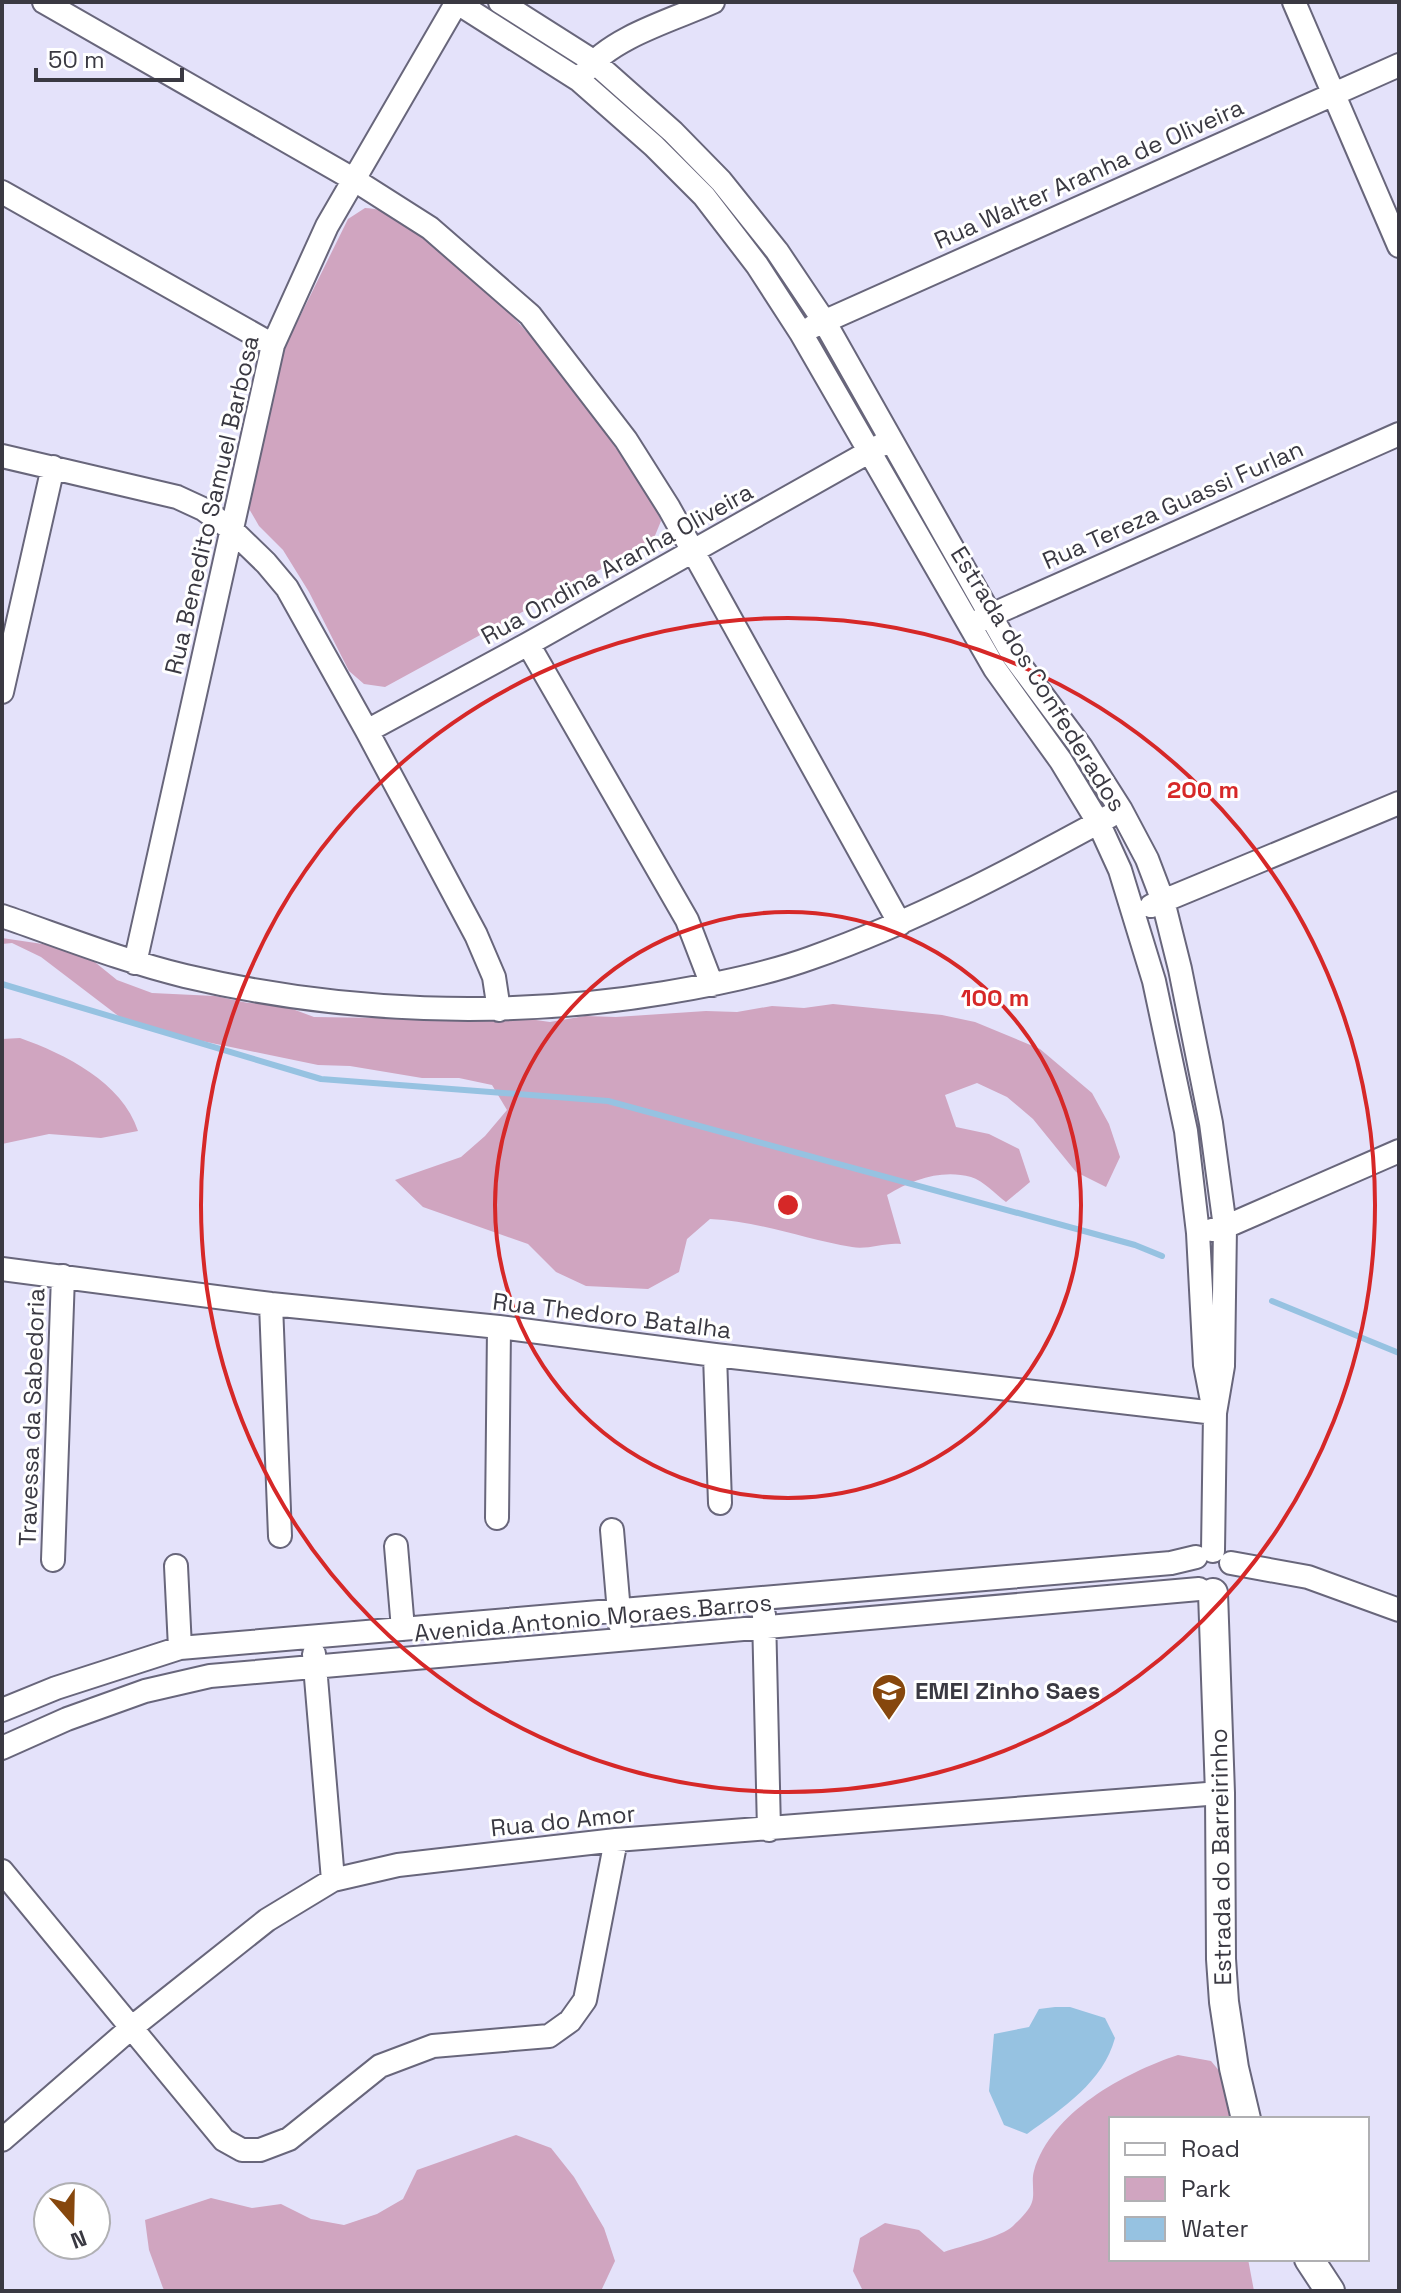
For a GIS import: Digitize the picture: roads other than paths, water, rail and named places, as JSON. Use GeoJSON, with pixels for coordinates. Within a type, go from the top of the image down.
{"type":"FeatureCollection","features":[{"type":"Feature","properties":{"kind":"main road","name":"Estrada do Barreirinho"},"geometry":{"type":"LineString","coordinates":[[1206,1591],[1220,1793],[1224,2002],[1246,2117]]}},
{"type":"Feature","properties":{"kind":"main road"},"geometry":{"type":"LineString","coordinates":[[1310,2261],[1330,2291]]}},
{"type":"Feature","properties":{"kind":"street"},"geometry":{"type":"LineString","coordinates":[[44,2],[353,179],[430,228],[530,315],[626,440],[669,508],[900,924]]}},
{"type":"Feature","properties":{"kind":"street","name":"Rua Benedito Samuel Barbosa"},"geometry":{"type":"LineString","coordinates":[[135,963],[273,345],[327,226],[456,2]]}},
{"type":"Feature","properties":{"kind":"street","name":"Estrada dos Confederados"},"geometry":{"type":"LineString","coordinates":[[456,2],[579,80],[654,146],[704,196],[757,265],[801,333],[995,669],[1061,761],[1098,822],[1135,912],[1154,981],[1186,1131],[1198,1233],[1205,1365],[1215,1413]]}},
{"type":"Feature","properties":{"kind":"street","name":"Estrada dos Confederados"},"geometry":{"type":"LineString","coordinates":[[500,2],[593,61],[673,132],[721,181],[777,251],[824,321],[1014,657],[1081,747],[1121,810],[1147,859],[1163,901],[1180,969],[1211,1123],[1225,1227],[1223,1366],[1215,1413],[1213,1557]]}},
{"type":"Feature","properties":{"kind":"street"},"geometry":{"type":"LineString","coordinates":[[579,80],[593,61],[622,42],[713,2]]}},
{"type":"Feature","properties":{"kind":"street"},"geometry":{"type":"LineString","coordinates":[[1294,2],[1399,246]]}},
{"type":"Feature","properties":{"kind":"street","name":"Rua Walter Aranha de Oliveira"},"geometry":{"type":"LineString","coordinates":[[801,333],[1399,65]]}},
{"type":"Feature","properties":{"kind":"street"},"geometry":{"type":"LineString","coordinates":[[2,192],[273,345]]}},
{"type":"Feature","properties":{"kind":"street","name":"Rua Tereza Guassi Furlan"},"geometry":{"type":"LineString","coordinates":[[969,625],[1399,434]]}},
{"type":"Feature","properties":{"kind":"street","name":"Rua Ondina Aranha Oliveira"},"geometry":{"type":"LineString","coordinates":[[367,731],[891,440]]}},
{"type":"Feature","properties":{"kind":"street"},"geometry":{"type":"LineString","coordinates":[[2,456],[177,497],[203,509],[231,529],[266,563],[287,588],[476,935],[494,977],[499,1010]]}},
{"type":"Feature","properties":{"kind":"street"},"geometry":{"type":"LineString","coordinates":[[2,692],[53,467]]}},
{"type":"Feature","properties":{"kind":"street"},"geometry":{"type":"LineString","coordinates":[[528,644],[687,920],[712,985]]}},
{"type":"Feature","properties":{"kind":"street"},"geometry":{"type":"LineString","coordinates":[[1135,912],[1399,803]]}},
{"type":"Feature","properties":{"kind":"street"},"geometry":{"type":"LineString","coordinates":[[2,916],[135,963],[258,992],[363,1003],[499,1010],[614,1001],[712,985],[809,959],[900,924],[982,885],[1121,810]]}},
{"type":"Feature","properties":{"kind":"street"},"geometry":{"type":"LineString","coordinates":[[1198,1233],[1225,1227],[1399,1151]]}},
{"type":"Feature","properties":{"kind":"street","name":"Rua Thedoro Batalha"},"geometry":{"type":"LineString","coordinates":[[2,1269],[271,1304],[499,1327],[1215,1413]]}},
{"type":"Feature","properties":{"kind":"street","name":"Travessa da Sabedoria"},"geometry":{"type":"LineString","coordinates":[[53,1560],[63,1276]]}},
{"type":"Feature","properties":{"kind":"street"},"geometry":{"type":"LineString","coordinates":[[271,1304],[280,1536]]}},
{"type":"Feature","properties":{"kind":"street"},"geometry":{"type":"LineString","coordinates":[[497,1518],[499,1327]]}},
{"type":"Feature","properties":{"kind":"street"},"geometry":{"type":"LineString","coordinates":[[715,1355],[720,1503]]}},
{"type":"Feature","properties":{"kind":"street"},"geometry":{"type":"LineString","coordinates":[[612,1530],[621,1642]]}},
{"type":"Feature","properties":{"kind":"street"},"geometry":{"type":"LineString","coordinates":[[396,1546],[403,1629]]}},
{"type":"Feature","properties":{"kind":"street"},"geometry":{"type":"LineString","coordinates":[[1213,1557],[1233,1570],[1226,1588],[1206,1591],[1191,1578],[1192,1564],[1213,1557],[1308,1577],[1399,1610]]}},
{"type":"Feature","properties":{"kind":"street","name":"Avenida Antonio Moraes Barros"},"geometry":{"type":"LineString","coordinates":[[2,1710],[56,1688],[180,1648],[1213,1557]]}},
{"type":"Feature","properties":{"kind":"street"},"geometry":{"type":"LineString","coordinates":[[176,1566],[180,1648]]}},
{"type":"Feature","properties":{"kind":"street","name":"Avenida Antonio Moraes Barros"},"geometry":{"type":"LineString","coordinates":[[2,1748],[67,1719],[145,1691],[210,1676],[1206,1591]]}},
{"type":"Feature","properties":{"kind":"street"},"geometry":{"type":"LineString","coordinates":[[763,1598],[769,1830]]}},
{"type":"Feature","properties":{"kind":"street"},"geometry":{"type":"LineString","coordinates":[[312,1637],[333,1880]]}},
{"type":"Feature","properties":{"kind":"street","name":"Rua do Amor"},"geometry":{"type":"LineString","coordinates":[[2,2140],[131,2028],[267,1920],[333,1880],[398,1865],[616,1840],[1220,1793]]}},
{"type":"Feature","properties":{"kind":"street"},"geometry":{"type":"LineString","coordinates":[[6,1884],[224,2140],[242,2150],[260,2150],[289,2139],[380,2066],[433,2046],[549,2036],[570,2021],[585,2000],[616,1840]]}},
{"type":"Feature","properties":{"kind":"water"},"geometry":{"type":"Polygon","coordinates":[[[1070,2007],[1105,2018],[1115,2038],[1101,2068],[1080,2093],[1027,2134],[1004,2125],[989,2091],[994,2034],[1029,2027],[1039,2009],[1070,2007]]]}},
{"type":"Feature","properties":{"kind":"waterway"},"geometry":{"type":"LineString","coordinates":[[2,984],[321,1079],[608,1101],[1135,1245],[1162,1256]]}},
{"type":"Feature","properties":{"kind":"waterway"},"geometry":{"type":"LineString","coordinates":[[1272,1301],[1399,1353]]}},
{"type":"Feature","properties":{"kind":"place","name":"EMEI Zinho Saes"},"geometry":{"type":"Point","coordinates":[889,1722]}}]}
